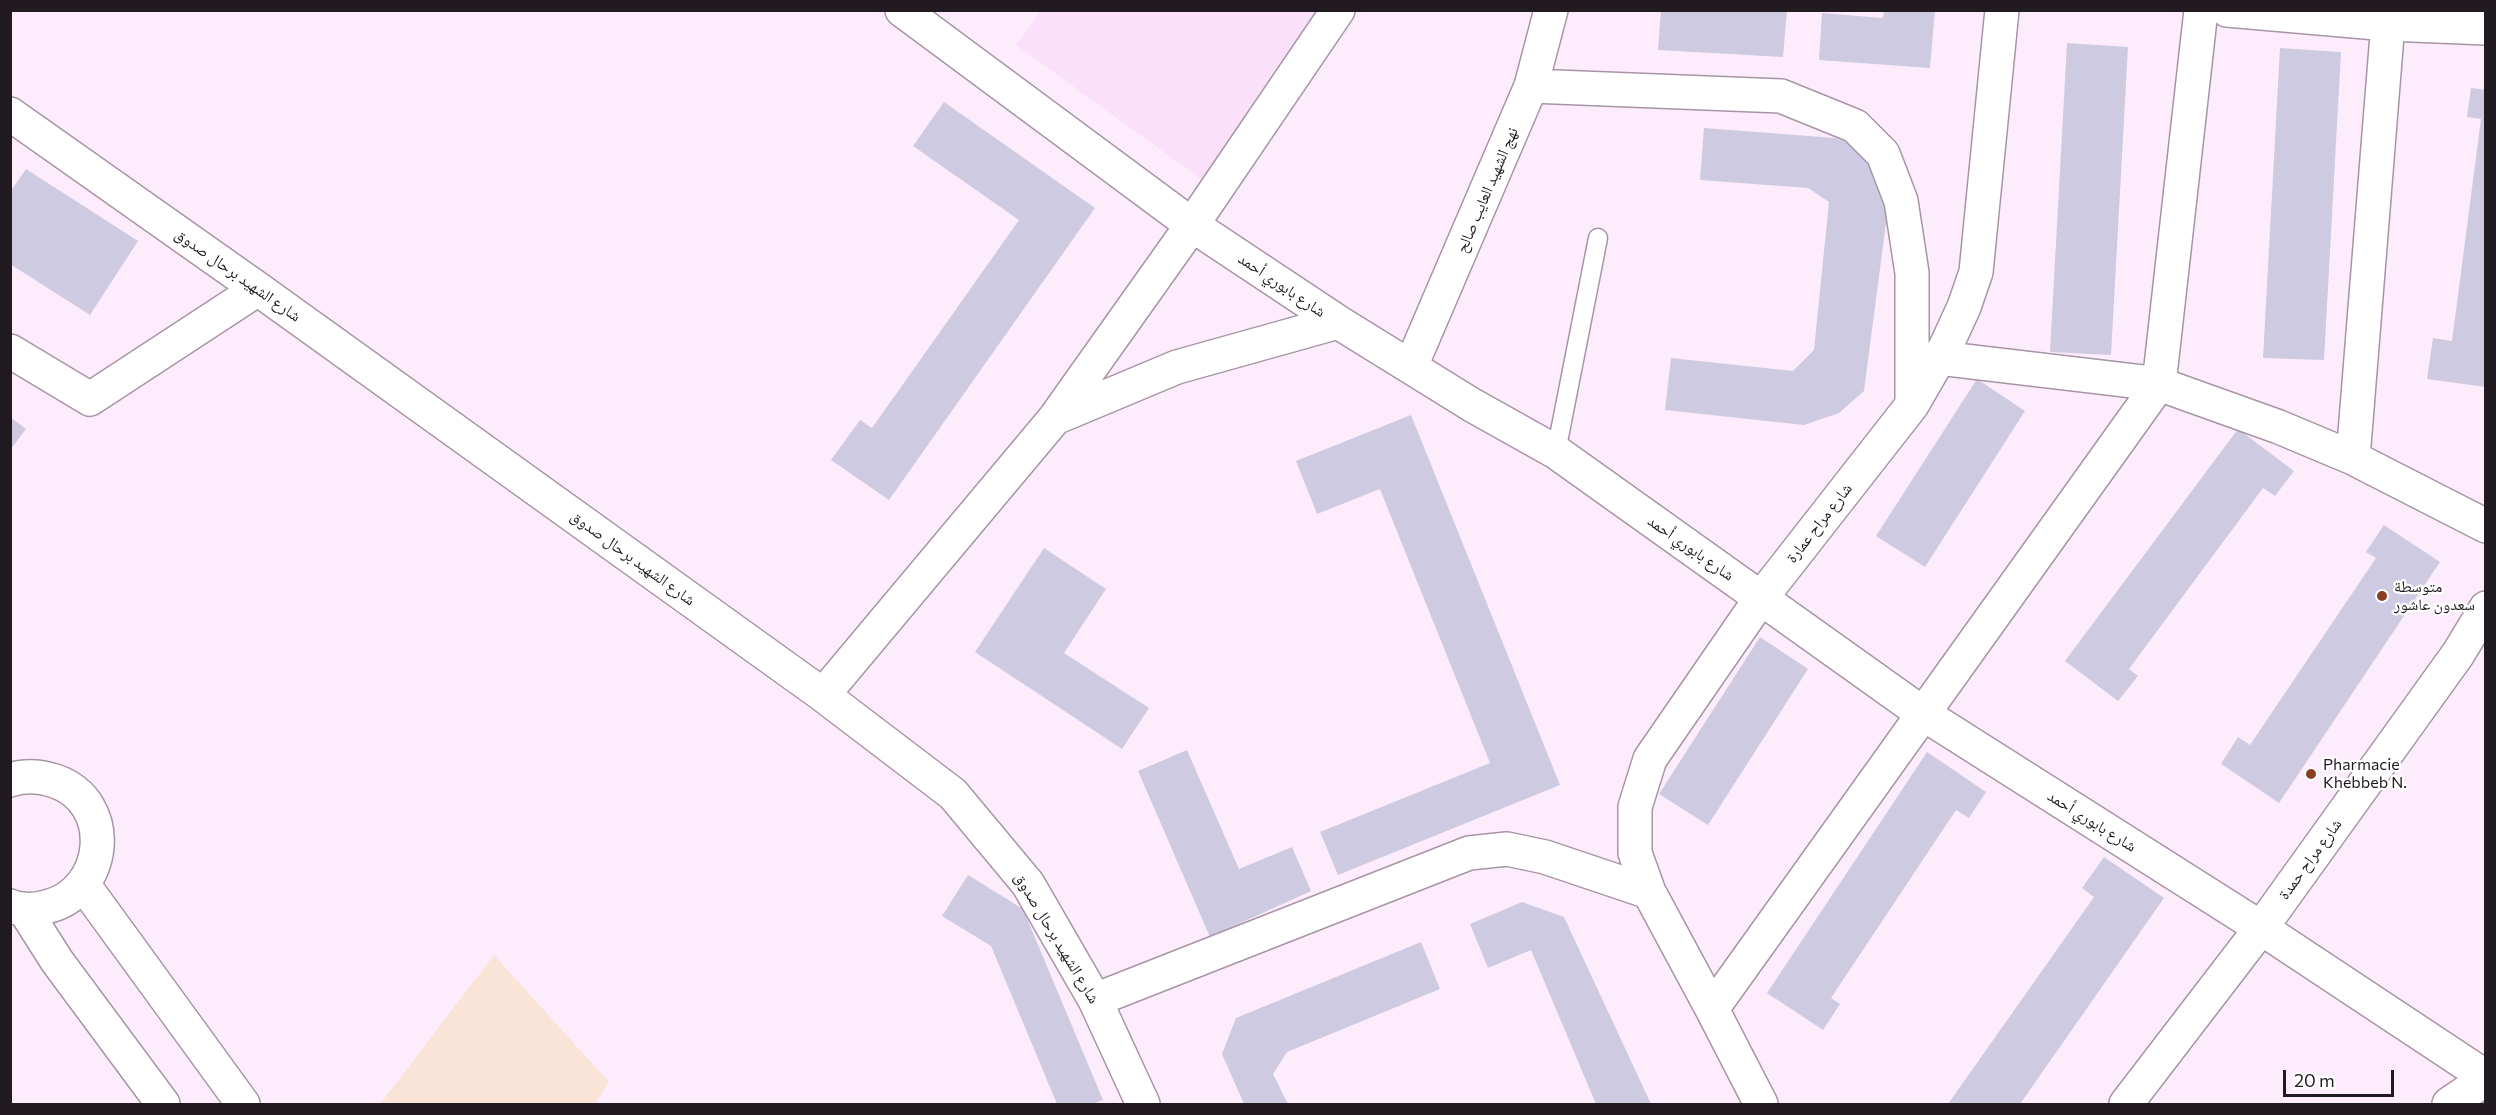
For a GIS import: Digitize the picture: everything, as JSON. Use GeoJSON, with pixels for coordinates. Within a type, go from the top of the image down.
{"type":"FeatureCollection","features":[{"type":"Feature","properties":{"kind":"street","name":"شارع بابوري أحمد"},"geometry":{"type":"LineString","coordinates":[[902,10],[1192,225],[1338,322],[1472,405],[1556,453],[1922,714],[2260,928],[2486,1078]]}},
{"type":"Feature","properties":{"kind":"street"},"geometry":{"type":"LineString","coordinates":[[823,695],[1055,418],[1192,225],[1338,10]]}},
{"type":"Feature","properties":{"kind":"street","name":"نهج الشهيد العايب صالح"},"geometry":{"type":"LineString","coordinates":[[1411,366],[1531,86],[1551,10]]}},
{"type":"Feature","properties":{"kind":"street","name":"شارع مراح عمارة"},"geometry":{"type":"LineString","coordinates":[[1761,1104],[1649,892],[1635,853],[1635,807],[1650,759],[1761,598],[1912,405],[1939,358],[1964,307],[1976,272],[2002,10]]}},
{"type":"Feature","properties":{"kind":"street"},"geometry":{"type":"LineString","coordinates":[[1712,1010],[2159,384],[2201,10]]}},
{"type":"Feature","properties":{"kind":"street"},"geometry":{"type":"LineString","coordinates":[[2227,10],[2388,17],[2486,27]]}},
{"type":"Feature","properties":{"kind":"street"},"geometry":{"type":"LineString","coordinates":[[2352,458],[2388,17]]}},
{"type":"Feature","properties":{"kind":"street"},"geometry":{"type":"LineString","coordinates":[[1531,86],[1781,96],[1855,126],[1883,154],[1901,201],[1912,273],[1912,405]]}},
{"type":"Feature","properties":{"kind":"street","name":"شارع الشهيد برحال صدوق"},"geometry":{"type":"LineString","coordinates":[[10,114],[258,289],[823,695],[953,794],[1028,884],[1095,1000],[1143,1104]]}},
{"type":"Feature","properties":{"kind":"street"},"geometry":{"type":"LineString","coordinates":[[10,351],[90,399],[258,289]]}},
{"type":"Feature","properties":{"kind":"street"},"geometry":{"type":"LineString","coordinates":[[1055,418],[1177,367],[1338,322]]}},
{"type":"Feature","properties":{"kind":"street"},"geometry":{"type":"LineString","coordinates":[[1939,358],[2159,384],[2279,427],[2352,458],[2486,525]]}},
{"type":"Feature","properties":{"kind":"street","name":"شارع مراح حمدة"},"geometry":{"type":"LineString","coordinates":[[2126,1104],[2260,928],[2458,654],[2486,608]]}},
{"type":"Feature","properties":{"kind":"street"},"geometry":{"type":"LineString","coordinates":[[10,780],[18,777],[41,777],[63,784],[81,798],[93,815],[98,836],[97,858],[89,878],[75,894],[56,905],[35,910],[17,908]]}},
{"type":"Feature","properties":{"kind":"street"},"geometry":{"type":"LineString","coordinates":[[1095,1000],[1469,853],[1507,849],[1545,857],[1649,892]]}},
{"type":"Feature","properties":{"kind":"street"},"geometry":{"type":"LineString","coordinates":[[83,884],[243,1104]]}},
{"type":"Feature","properties":{"kind":"street"},"geometry":{"type":"LineString","coordinates":[[17,908],[163,1104]]}},
{"type":"Feature","properties":{"kind":"street"},"geometry":{"type":"LineString","coordinates":[[2449,1104],[2486,1078]]}},
{"type":"Feature","properties":{"kind":"lane"},"geometry":{"type":"LineString","coordinates":[[1556,453],[1598,238]]}},
{"type":"Feature","properties":{"kind":"shaded area"},"geometry":{"type":"Polygon","coordinates":[[[1041,11],[1319,11],[1205,182],[1016,45],[1041,11]]]}},
{"type":"Feature","properties":{"kind":"shaded area"},"geometry":{"type":"Polygon","coordinates":[[[494,955],[609,1082],[595,1104],[380,1104],[494,955]]]}},
{"type":"Feature","properties":{"kind":"building"},"geometry":{"type":"Polygon","coordinates":[[[1661,10],[1787,10],[1783,57],[1658,50],[1661,10]]]}},
{"type":"Feature","properties":{"kind":"building"},"geometry":{"type":"Polygon","coordinates":[[[1884,10],[1935,10],[1930,68],[1819,60],[1822,13],[1883,18],[1884,10]]]}},
{"type":"Feature","properties":{"kind":"building"},"geometry":{"type":"Polygon","coordinates":[[[2067,43],[2128,47],[2111,355],[2050,352],[2067,43]]]}},
{"type":"Feature","properties":{"kind":"building"},"geometry":{"type":"Polygon","coordinates":[[[2280,48],[2341,52],[2324,360],[2263,358],[2280,48]]]}},
{"type":"Feature","properties":{"kind":"building"},"geometry":{"type":"Polygon","coordinates":[[[2471,88],[2486,90],[2486,387],[2427,379],[2433,338],[2452,341],[2481,119],[2467,117],[2471,88]]]}},
{"type":"Feature","properties":{"kind":"building"},"geometry":{"type":"Polygon","coordinates":[[[944,102],[1095,208],[889,500],[831,460],[860,420],[872,428],[1019,220],[913,146],[944,102]]]}},
{"type":"Feature","properties":{"kind":"building"},"geometry":{"type":"Polygon","coordinates":[[[1704,128],[1835,138],[1854,145],[1881,164],[1890,192],[1864,391],[1839,413],[1804,425],[1665,410],[1671,358],[1793,371],[1814,350],[1829,202],[1808,188],[1700,180],[1704,128]]]}},
{"type":"Feature","properties":{"kind":"building"},"geometry":{"type":"Polygon","coordinates":[[[26,169],[138,241],[90,315],[10,264],[10,192],[26,169]]]}},
{"type":"Feature","properties":{"kind":"building"},"geometry":{"type":"Polygon","coordinates":[[[1977,379],[2025,411],[1925,567],[1876,536],[1977,379]]]}},
{"type":"Feature","properties":{"kind":"building"},"geometry":{"type":"Polygon","coordinates":[[[1411,415],[1560,785],[1338,875],[1320,832],[1490,763],[1380,489],[1317,514],[1296,461],[1411,415]]]}},
{"type":"Feature","properties":{"kind":"building"},"geometry":{"type":"Polygon","coordinates":[[[10,417],[26,429],[10,450],[10,417]]]}},
{"type":"Feature","properties":{"kind":"building"},"geometry":{"type":"Polygon","coordinates":[[[2238,429],[2294,471],[2275,496],[2263,488],[2129,669],[2138,676],[2118,701],[2065,661],[2238,429]]]}},
{"type":"Feature","properties":{"kind":"building"},"geometry":{"type":"Polygon","coordinates":[[[2384,525],[2440,562],[2279,803],[2221,764],[2238,737],[2250,745],[2376,558],[2366,552],[2384,525]]]}},
{"type":"Feature","properties":{"kind":"building"},"geometry":{"type":"Polygon","coordinates":[[[1044,548],[1106,589],[1064,653],[1149,708],[1122,749],[975,652],[1044,548]]]}},
{"type":"Feature","properties":{"kind":"building"},"geometry":{"type":"Polygon","coordinates":[[[1760,637],[1808,669],[1708,825],[1659,794],[1760,637]]]}},
{"type":"Feature","properties":{"kind":"building"},"geometry":{"type":"Polygon","coordinates":[[[1187,750],[1239,869],[1292,847],[1311,891],[1210,937],[1138,771],[1187,750]]]}},
{"type":"Feature","properties":{"kind":"building"},"geometry":{"type":"Polygon","coordinates":[[[1927,752],[1986,792],[1969,818],[1956,810],[1831,998],[1840,1004],[1823,1030],[1767,993],[1927,752]]]}},
{"type":"Feature","properties":{"kind":"building"},"geometry":{"type":"Polygon","coordinates":[[[2104,857],[2164,898],[2020,1104],[1948,1104],[2094,897],[2082,888],[2104,857]]]}},
{"type":"Feature","properties":{"kind":"building"},"geometry":{"type":"Polygon","coordinates":[[[968,875],[1023,909],[1103,1100],[1092,1104],[1057,1104],[991,946],[942,916],[968,875]]]}},
{"type":"Feature","properties":{"kind":"building"},"geometry":{"type":"Polygon","coordinates":[[[1522,902],[1564,917],[1651,1104],[1596,1104],[1531,950],[1488,968],[1470,924],[1522,902]]]}},
{"type":"Feature","properties":{"kind":"building"},"geometry":{"type":"Polygon","coordinates":[[[1421,942],[1440,989],[1287,1052],[1273,1074],[1288,1104],[1244,1104],[1222,1054],[1236,1018],[1421,942]]]}},
{"type":"Feature","properties":{"kind":"place","name":"متوسطة سعدون عاشور"},"geometry":{"type":"Point","coordinates":[2382,596]}},
{"type":"Feature","properties":{"kind":"place","name":"Pharmacie Khebbeb N."},"geometry":{"type":"Point","coordinates":[2311,774]}}]}
